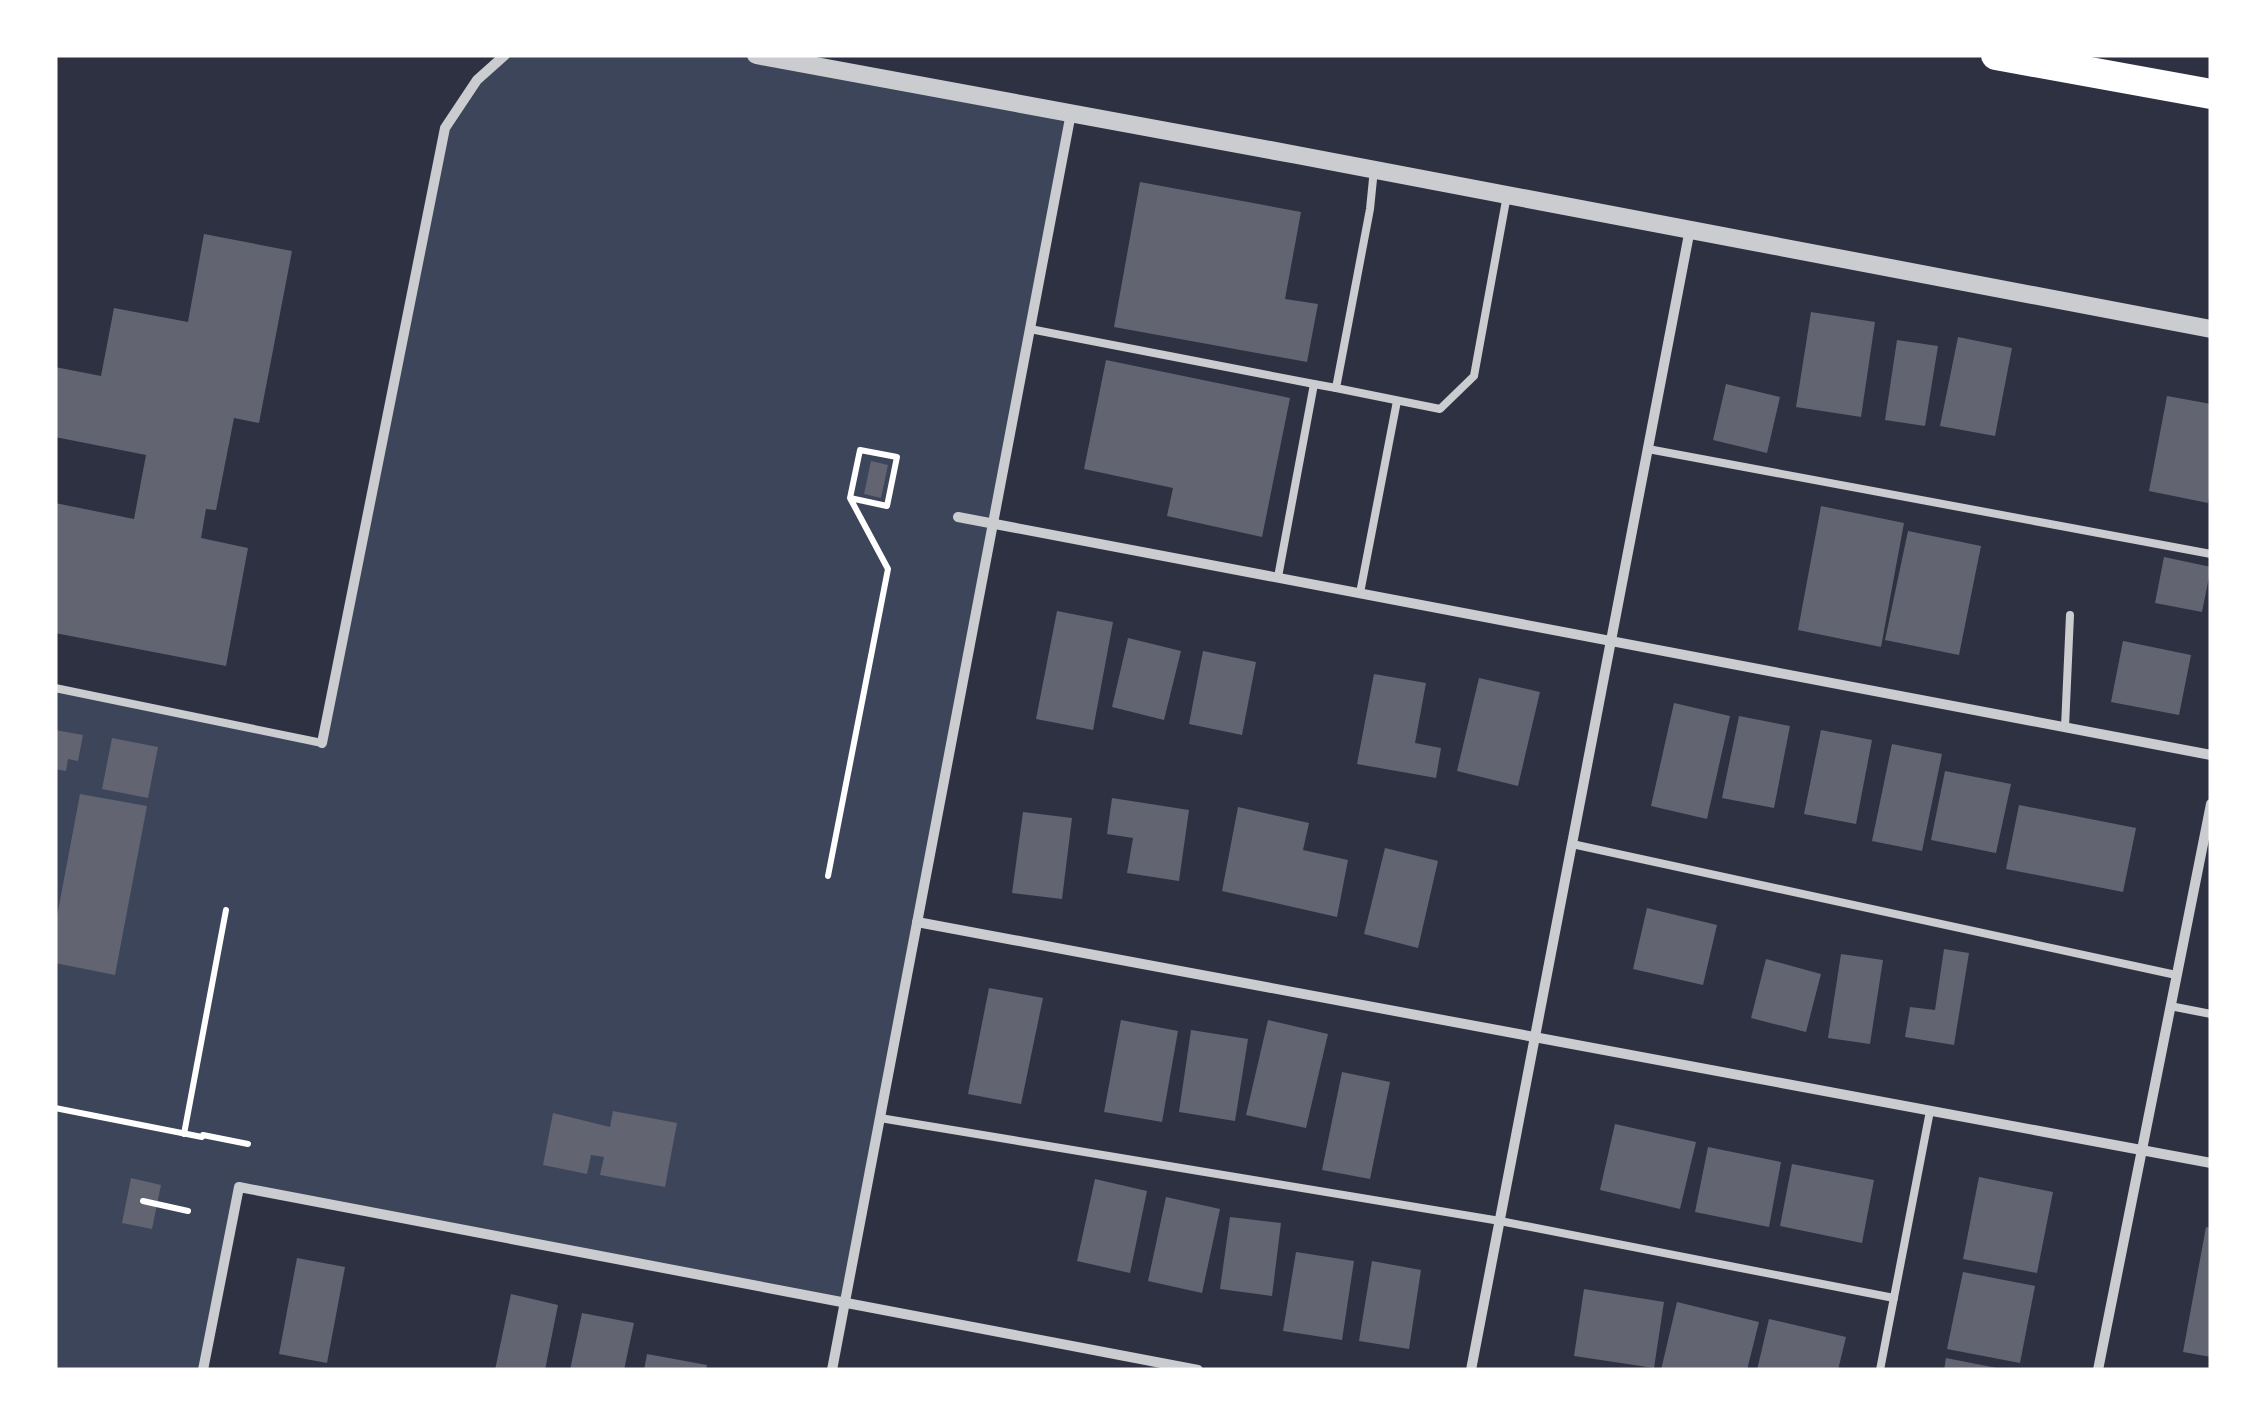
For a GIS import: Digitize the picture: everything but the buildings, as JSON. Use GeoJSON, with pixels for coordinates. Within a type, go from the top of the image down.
{"type":"FeatureCollection","features":[{"type":"Feature","properties":{"kind":"highway"},"geometry":{"type":"LineString","coordinates":[[1996,55],[2211,94]]}},
{"type":"Feature","properties":{"kind":"street"},"geometry":{"type":"LineString","coordinates":[[322,743],[444,128],[477,80],[506,55]]}},
{"type":"Feature","properties":{"kind":"street"},"geometry":{"type":"LineString","coordinates":[[756,55],[2211,330]]}},
{"type":"Feature","properties":{"kind":"street"},"geometry":{"type":"LineString","coordinates":[[832,1370],[1071,112]]}},
{"type":"Feature","properties":{"kind":"street"},"geometry":{"type":"LineString","coordinates":[[1471,1370],[1690,229]]}},
{"type":"Feature","properties":{"kind":"street"},"geometry":{"type":"LineString","coordinates":[[958,517],[2211,755]]}},
{"type":"Feature","properties":{"kind":"street"},"geometry":{"type":"LineString","coordinates":[[2098,1370],[2211,804]]}},
{"type":"Feature","properties":{"kind":"street"},"geometry":{"type":"LineString","coordinates":[[917,922],[2211,1163]]}},
{"type":"Feature","properties":{"kind":"street"},"geometry":{"type":"LineString","coordinates":[[203,1370],[239,1187],[1198,1370]]}},
{"type":"Feature","properties":{"kind":"lane"},"geometry":{"type":"LineString","coordinates":[[1336,388],[1374,170]]}},
{"type":"Feature","properties":{"kind":"lane"},"geometry":{"type":"LineString","coordinates":[[1030,329],[1440,409],[1474,376],[1507,195]]}},
{"type":"Feature","properties":{"kind":"lane"},"geometry":{"type":"LineString","coordinates":[[1278,578],[1314,384]]}},
{"type":"Feature","properties":{"kind":"lane"},"geometry":{"type":"LineString","coordinates":[[1360,594],[1398,401]]}},
{"type":"Feature","properties":{"kind":"lane"},"geometry":{"type":"LineString","coordinates":[[1648,449],[2211,554]]}},
{"type":"Feature","properties":{"kind":"lane"},"geometry":{"type":"LineString","coordinates":[[2065,727],[2070,615]]}},
{"type":"Feature","properties":{"kind":"lane"},"geometry":{"type":"LineString","coordinates":[[55,688],[322,743]]}},
{"type":"Feature","properties":{"kind":"lane"},"geometry":{"type":"LineString","coordinates":[[1572,844],[2176,975]]}},
{"type":"Feature","properties":{"kind":"lane"},"geometry":{"type":"LineString","coordinates":[[2170,1006],[2211,1014]]}},
{"type":"Feature","properties":{"kind":"lane"},"geometry":{"type":"LineString","coordinates":[[1880,1370],[1930,1111]]}},
{"type":"Feature","properties":{"kind":"lane"},"geometry":{"type":"LineString","coordinates":[[880,1118],[1500,1221],[1894,1298]]}},
{"type":"Feature","properties":{"kind":"path"},"geometry":{"type":"LineString","coordinates":[[828,876],[888,569],[850,498],[860,450],[898,458],[888,506],[850,498]]}},
{"type":"Feature","properties":{"kind":"path"},"geometry":{"type":"LineString","coordinates":[[184,1134],[226,910]]}},
{"type":"Feature","properties":{"kind":"path"},"geometry":{"type":"LineString","coordinates":[[55,1108],[248,1144]]}},
{"type":"Feature","properties":{"kind":"path"},"geometry":{"type":"LineString","coordinates":[[143,1201],[188,1211]]}},
{"type":"Feature","properties":{"kind":"shaded area"},"geometry":{"type":"Polygon","coordinates":[[[505,55],[756,55],[1071,112],[845,1303],[239,1187],[203,1370],[55,1370],[55,688],[322,742],[439,149],[459,103],[505,55]]]}}]}
